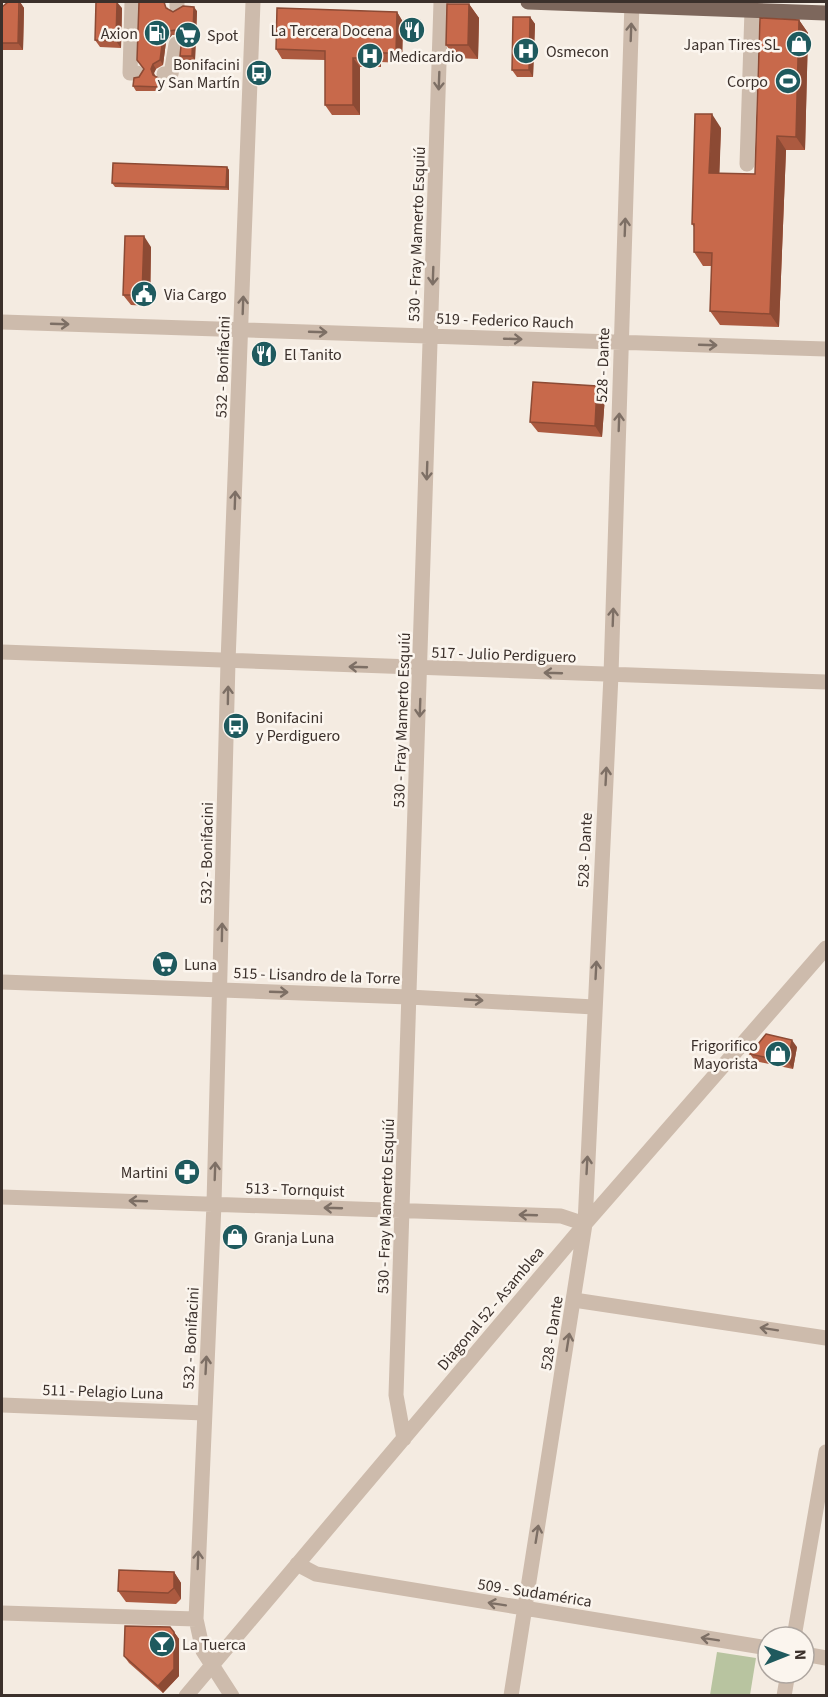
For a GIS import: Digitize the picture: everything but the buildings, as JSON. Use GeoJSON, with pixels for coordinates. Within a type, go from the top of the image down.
{"type":"FeatureCollection","features":[{"type":"Feature","properties":{"kind":"main road"},"geometry":{"type":"LineString","coordinates":[[528,2],[632,4],[826,13]]}},
{"type":"Feature","properties":{"kind":"street"},"geometry":{"type":"LineString","coordinates":[[132,2],[134,25],[130,73],[137,73]]}},
{"type":"Feature","properties":{"kind":"street","name":"532 - Bonifacini"},"geometry":{"type":"LineString","coordinates":[[232,1695],[203,1651],[196,1619],[214,1204],[228,662],[253,2]]}},
{"type":"Feature","properties":{"kind":"street","name":"530 - Fray Mamerto Esquiú"},"geometry":{"type":"LineString","coordinates":[[404,1438],[396,1395],[441,2]]}},
{"type":"Feature","properties":{"kind":"street","name":"528 - Dante"},"geometry":{"type":"LineString","coordinates":[[511,1695],[585,1224],[611,675],[632,4]]}},
{"type":"Feature","properties":{"kind":"street"},"geometry":{"type":"LineString","coordinates":[[747,164],[752,10]]}},
{"type":"Feature","properties":{"kind":"street"},"geometry":{"type":"LineString","coordinates":[[164,74],[171,74],[176,44]]}},
{"type":"Feature","properties":{"kind":"street","name":"519 - Federico Rauch"},"geometry":{"type":"LineString","coordinates":[[2,322],[826,349]]}},
{"type":"Feature","properties":{"kind":"street","name":"517 - Julio Perdiguero"},"geometry":{"type":"LineString","coordinates":[[2,652],[826,682]]}},
{"type":"Feature","properties":{"kind":"street","name":"Diagonal 52 - Asamblea"},"geometry":{"type":"LineString","coordinates":[[186,1695],[585,1224],[826,948]]}},
{"type":"Feature","properties":{"kind":"street","name":"515 - Lisandro de la Torre"},"geometry":{"type":"LineString","coordinates":[[2,982],[409,997],[594,1007]]}},
{"type":"Feature","properties":{"kind":"street","name":"513 - Tornquist"},"geometry":{"type":"LineString","coordinates":[[2,1197],[569,1217],[585,1224]]}},
{"type":"Feature","properties":{"kind":"street"},"geometry":{"type":"LineString","coordinates":[[574,1300],[826,1338]]}},
{"type":"Feature","properties":{"kind":"street","name":"511 - Pelagio Luna"},"geometry":{"type":"LineString","coordinates":[[2,1405],[204,1413]]}},
{"type":"Feature","properties":{"kind":"street"},"geometry":{"type":"LineString","coordinates":[[796,1625],[826,1452]]}},
{"type":"Feature","properties":{"kind":"street","name":"509 - Sudamérica"},"geometry":{"type":"LineString","coordinates":[[297,1564],[316,1574],[756,1646]]}},
{"type":"Feature","properties":{"kind":"street"},"geometry":{"type":"LineString","coordinates":[[2,1613],[196,1619]]}},
{"type":"Feature","properties":{"kind":"green space"},"geometry":{"type":"Polygon","coordinates":[[[717,1652],[756,1658],[750,1695],[710,1695],[717,1652]]]}},
{"type":"Feature","properties":{"kind":"place","name":"La Tercera Docena"},"geometry":{"type":"Point","coordinates":[412,30]}},
{"type":"Feature","properties":{"kind":"place","name":"Axion"},"geometry":{"type":"Point","coordinates":[157,33]}},
{"type":"Feature","properties":{"kind":"place","name":"Spot"},"geometry":{"type":"Point","coordinates":[188,35]}},
{"type":"Feature","properties":{"kind":"place","name":"Japan Tires SL"},"geometry":{"type":"Point","coordinates":[799,44]}},
{"type":"Feature","properties":{"kind":"place","name":"Osmecon"},"geometry":{"type":"Point","coordinates":[526,51]}},
{"type":"Feature","properties":{"kind":"place","name":"Medicardio"},"geometry":{"type":"Point","coordinates":[370,56]}},
{"type":"Feature","properties":{"kind":"place","name":"Bonifacini y San Martín"},"geometry":{"type":"Point","coordinates":[259,73]}},
{"type":"Feature","properties":{"kind":"place","name":"Corpo"},"geometry":{"type":"Point","coordinates":[788,81]}},
{"type":"Feature","properties":{"kind":"place","name":"Via Cargo"},"geometry":{"type":"Point","coordinates":[144,294]}},
{"type":"Feature","properties":{"kind":"place","name":"El Tanito"},"geometry":{"type":"Point","coordinates":[264,354]}},
{"type":"Feature","properties":{"kind":"place","name":"Bonifacini y Perdiguero"},"geometry":{"type":"Point","coordinates":[236,726]}},
{"type":"Feature","properties":{"kind":"place","name":"Luna"},"geometry":{"type":"Point","coordinates":[165,964]}},
{"type":"Feature","properties":{"kind":"place","name":"Frigorifico Mayorista"},"geometry":{"type":"Point","coordinates":[778,1054]}},
{"type":"Feature","properties":{"kind":"place","name":"Martini"},"geometry":{"type":"Point","coordinates":[187,1172]}},
{"type":"Feature","properties":{"kind":"place","name":"Granja Luna"},"geometry":{"type":"Point","coordinates":[235,1237]}},
{"type":"Feature","properties":{"kind":"place","name":"La Tuerca"},"geometry":{"type":"Point","coordinates":[162,1644]}}]}
